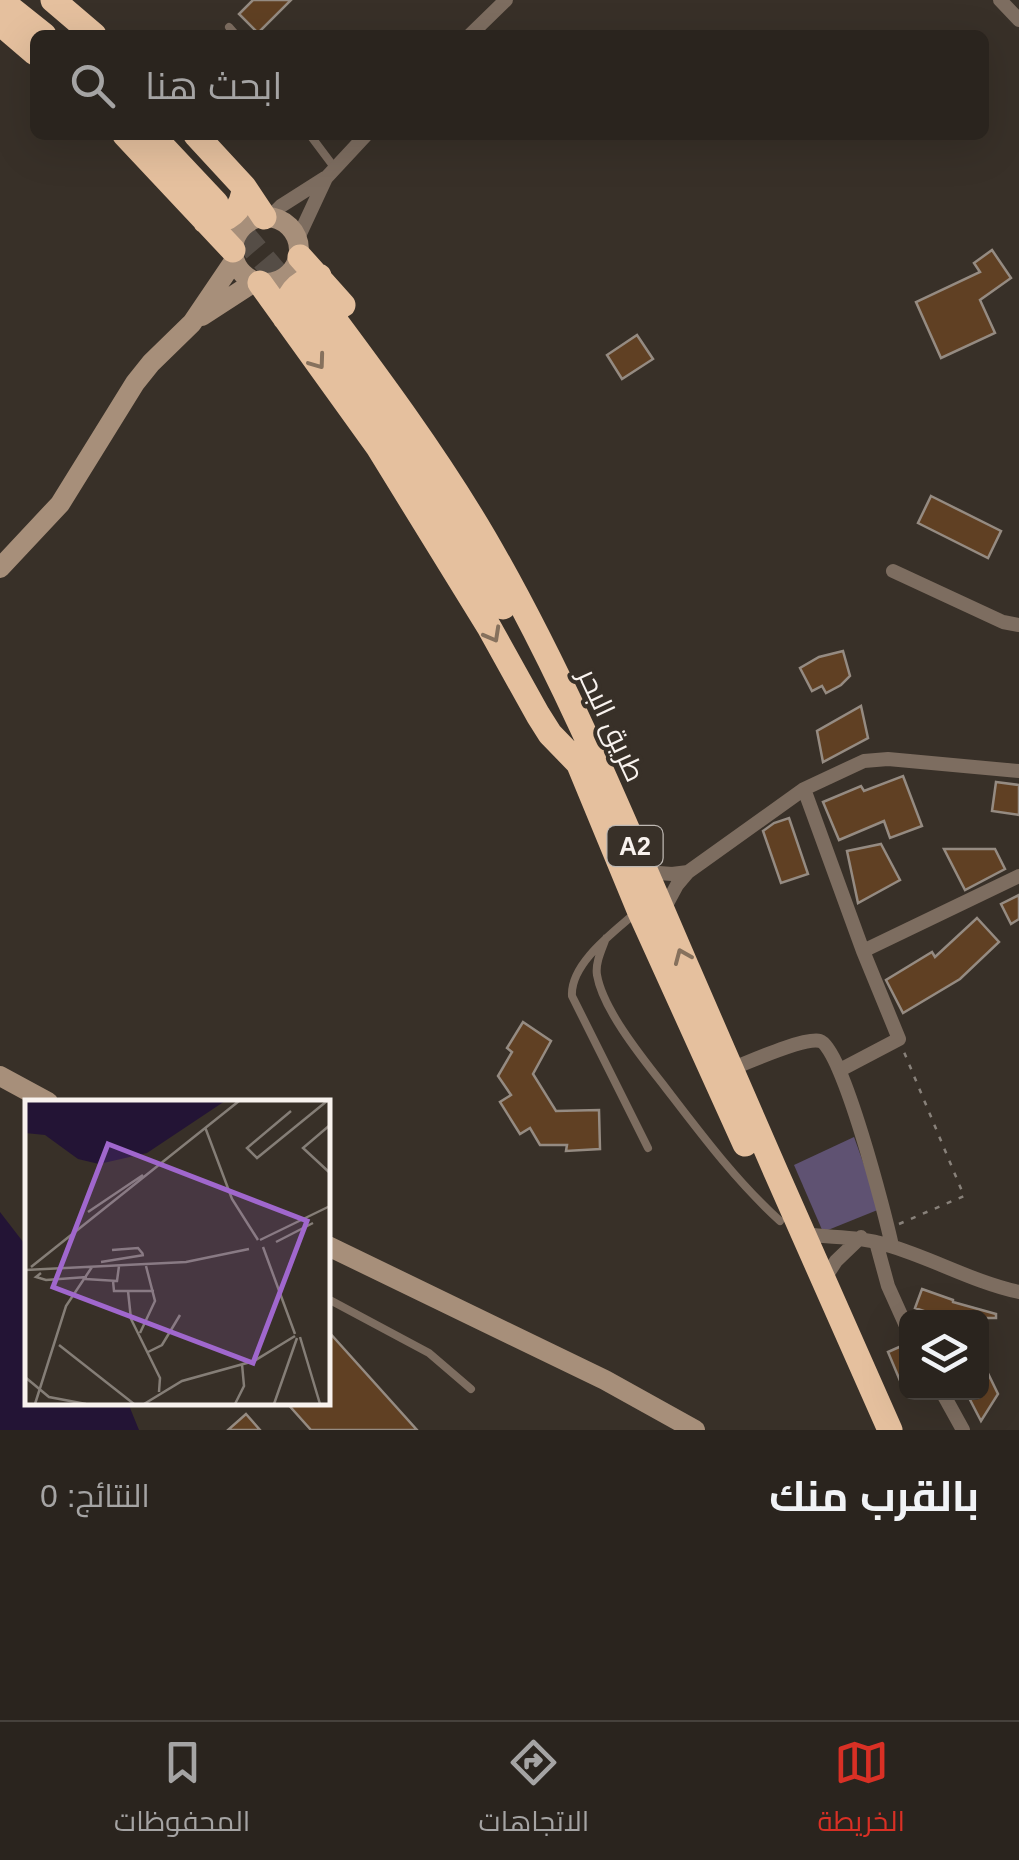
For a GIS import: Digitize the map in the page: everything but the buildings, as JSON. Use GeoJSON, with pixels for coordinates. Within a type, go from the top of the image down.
{"type":"FeatureCollection","features":[{"type":"Feature","properties":{"kind":"highway"},"geometry":{"type":"LineString","coordinates":[[0,0],[38,30]]}},
{"type":"Feature","properties":{"kind":"highway"},"geometry":{"type":"LineString","coordinates":[[24,0],[60,30]]}},
{"type":"Feature","properties":{"kind":"highway"},"geometry":{"type":"LineString","coordinates":[[52,0],[88,30]]}},
{"type":"Feature","properties":{"kind":"highway"},"geometry":{"type":"LineString","coordinates":[[0,23],[30,50]]}},
{"type":"Feature","properties":{"kind":"highway"},"geometry":{"type":"LineString","coordinates":[[132,140],[223,201],[267,217]]}},
{"type":"Feature","properties":{"kind":"highway"},"geometry":{"type":"LineString","coordinates":[[157,140],[223,201]]}},
{"type":"Feature","properties":{"kind":"highway"},"geometry":{"type":"LineString","coordinates":[[176,140],[223,201]]}},
{"type":"Feature","properties":{"kind":"highway"},"geometry":{"type":"LineString","coordinates":[[198,140],[223,201],[234,255]]}},
{"type":"Feature","properties":{"kind":"highway"},"geometry":{"type":"LineString","coordinates":[[257,283],[306,299],[299,247]]}},
{"type":"Feature","properties":{"kind":"highway","name":"طريق البحر"},"geometry":{"type":"LineString","coordinates":[[306,299],[398,405],[458,494],[512,588],[572,707],[646,872],[651,911],[792,1228],[826,1276],[890,1430]]}},
{"type":"Feature","properties":{"kind":"highway","name":"طريق البحر"},"geometry":{"type":"LineString","coordinates":[[306,299],[451,518],[512,622],[731,1069],[871,1430]]}},
{"type":"Feature","properties":{"kind":"main road"},"geometry":{"type":"LineString","coordinates":[[267,217],[282,220],[291,228],[299,247],[290,275],[270,284],[257,283],[239,270],[234,255],[234,240],[246,224],[267,217]]}},
{"type":"Feature","properties":{"kind":"main road"},"geometry":{"type":"LineString","coordinates":[[0,568],[60,504],[135,383],[192,323],[234,255]]}},
{"type":"Feature","properties":{"kind":"main road"},"geometry":{"type":"LineString","coordinates":[[192,323],[257,283]]}},
{"type":"Feature","properties":{"kind":"main road"},"geometry":{"type":"LineString","coordinates":[[0,1076],[44,1100]]}},
{"type":"Feature","properties":{"kind":"main road"},"geometry":{"type":"LineString","coordinates":[[330,1247],[604,1380],[695,1430]]}},
{"type":"Feature","properties":{"kind":"street"},"geometry":{"type":"LineString","coordinates":[[475,30],[506,0]]}},
{"type":"Feature","properties":{"kind":"street"},"geometry":{"type":"LineString","coordinates":[[1000,0],[1019,20]]}},
{"type":"Feature","properties":{"kind":"street"},"geometry":{"type":"LineString","coordinates":[[267,217],[330,173],[361,140]]}},
{"type":"Feature","properties":{"kind":"street"},"geometry":{"type":"LineString","coordinates":[[299,247],[330,173]]}},
{"type":"Feature","properties":{"kind":"street"},"geometry":{"type":"LineString","coordinates":[[892,572],[1003,622],[1019,625]]}},
{"type":"Feature","properties":{"kind":"street"},"geometry":{"type":"LineString","coordinates":[[651,911],[688,872],[804,789],[852,766],[876,759],[1019,771]]}},
{"type":"Feature","properties":{"kind":"street"},"geometry":{"type":"LineString","coordinates":[[804,789],[862,951],[899,1039],[840,1070]]}},
{"type":"Feature","properties":{"kind":"street"},"geometry":{"type":"LineString","coordinates":[[646,872],[688,872]]}},
{"type":"Feature","properties":{"kind":"street"},"geometry":{"type":"LineString","coordinates":[[862,951],[1019,876]]}},
{"type":"Feature","properties":{"kind":"street"},"geometry":{"type":"LineString","coordinates":[[731,1069],[797,1044],[822,1041],[828,1046],[864,1141],[892,1246]]}},
{"type":"Feature","properties":{"kind":"street"},"geometry":{"type":"LineString","coordinates":[[792,1228],[892,1246],[974,1279],[1019,1292]]}},
{"type":"Feature","properties":{"kind":"street"},"geometry":{"type":"LineString","coordinates":[[826,1276],[868,1240]]}},
{"type":"Feature","properties":{"kind":"street"},"geometry":{"type":"LineString","coordinates":[[868,1240],[899,1310]]}},
{"type":"Feature","properties":{"kind":"street"},"geometry":{"type":"LineString","coordinates":[[946,1400],[959,1426]]}},
{"type":"Feature","properties":{"kind":"lane"},"geometry":{"type":"LineString","coordinates":[[229,26],[232,30]]}},
{"type":"Feature","properties":{"kind":"lane"},"geometry":{"type":"LineString","coordinates":[[313,140],[330,173]]}},
{"type":"Feature","properties":{"kind":"lane"},"geometry":{"type":"LineString","coordinates":[[648,1148],[572,996],[572,985],[574,975],[606,938],[651,911]]}},
{"type":"Feature","properties":{"kind":"lane"},"geometry":{"type":"LineString","coordinates":[[606,938],[597,976],[625,1034],[723,1162],[754,1198],[792,1228]]}},
{"type":"Feature","properties":{"kind":"lane"},"geometry":{"type":"LineString","coordinates":[[826,1276],[886,1395]]}},
{"type":"Feature","properties":{"kind":"lane"},"geometry":{"type":"LineString","coordinates":[[330,1300],[429,1353],[472,1389]]}},
{"type":"Feature","properties":{"kind":"path"},"geometry":{"type":"LineString","coordinates":[[889,1229],[964,1196],[899,1039]]}},
{"type":"Feature","properties":{"kind":"shaded area"},"geometry":{"type":"Polygon","coordinates":[[[854,1137],[880,1209],[823,1232],[794,1165],[854,1137]]]}},
{"type":"Feature","properties":{"kind":"shaded area"},"geometry":{"type":"Polygon","coordinates":[[[0,1212],[25,1244],[25,1405],[129,1405],[139,1430],[0,1430],[0,1212]]]}},
{"type":"Feature","properties":{"kind":"tunnel"},"geometry":{"type":"LineString","coordinates":[[216,203],[304,307]]}}]}
